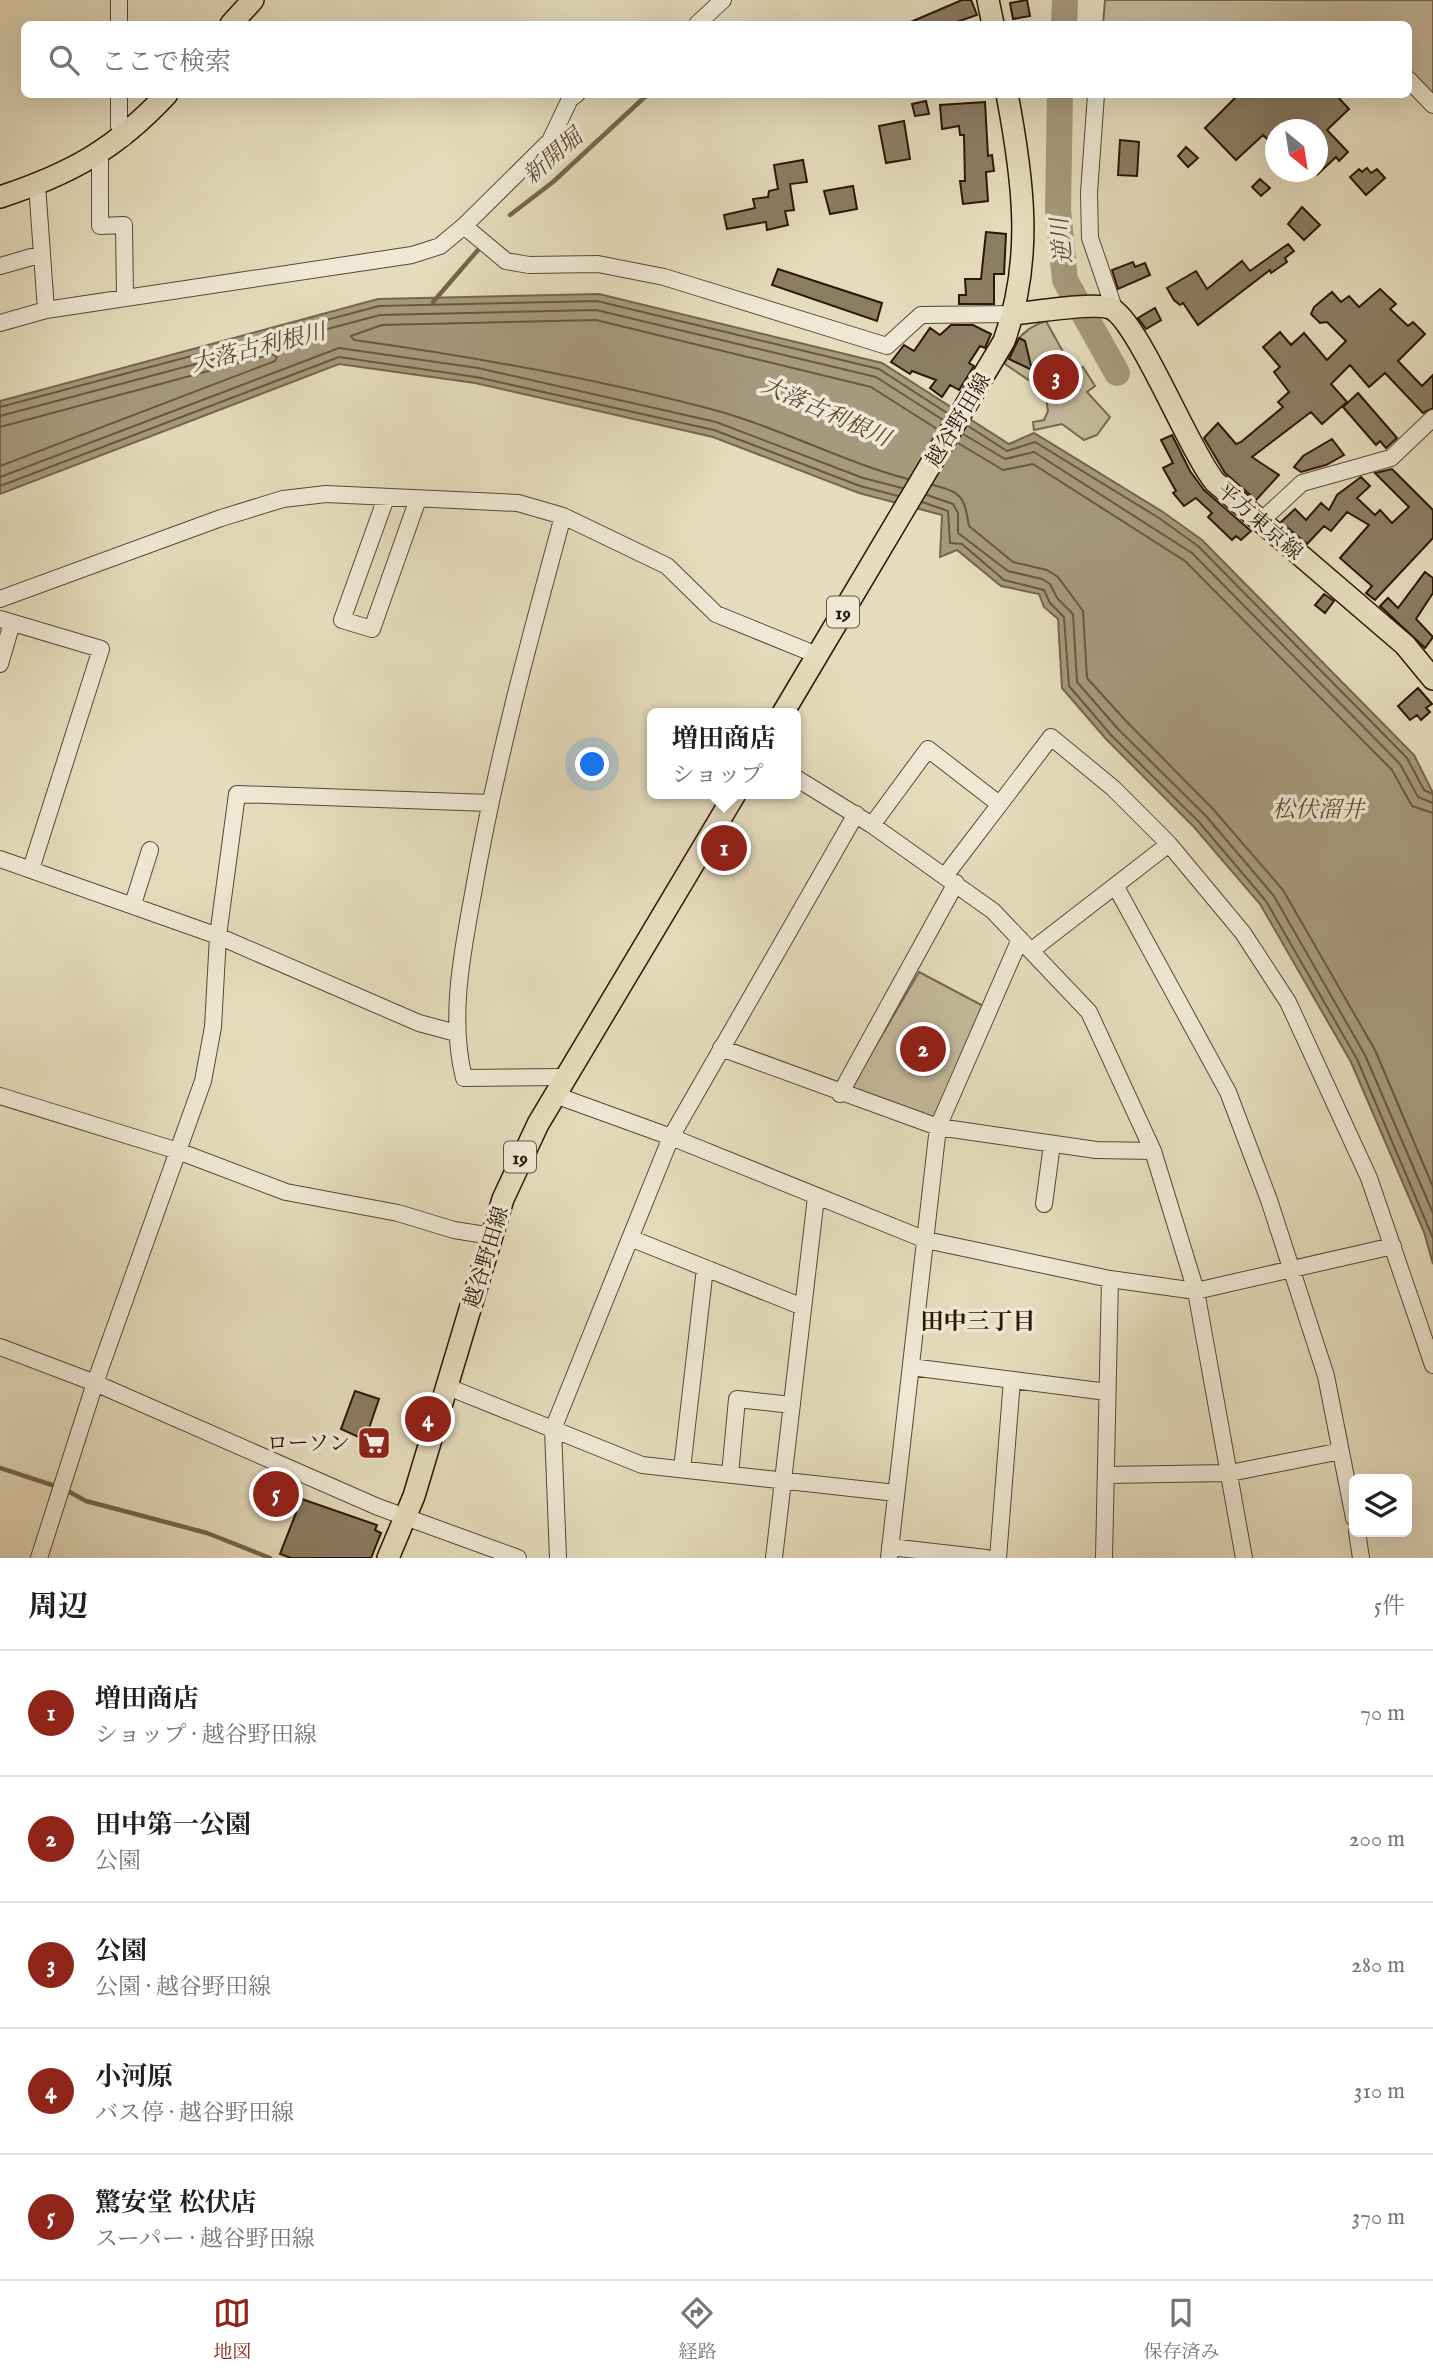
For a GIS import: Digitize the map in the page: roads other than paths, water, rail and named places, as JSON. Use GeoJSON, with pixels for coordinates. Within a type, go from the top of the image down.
{"type":"FeatureCollection","features":[{"type":"Feature","properties":{"kind":"main road"},"geometry":{"type":"LineString","coordinates":[[234,21],[253,0]]}},
{"type":"Feature","properties":{"kind":"main road"},"geometry":{"type":"LineString","coordinates":[[988,0],[992,21]]}},
{"type":"Feature","properties":{"kind":"main road"},"geometry":{"type":"LineString","coordinates":[[0,197],[76,169],[124,138],[163,98]]}},
{"type":"Feature","properties":{"kind":"main road","name":"越谷野田線"},"geometry":{"type":"LineString","coordinates":[[786,708],[963,412],[1004,341],[1014,314],[1021,283],[1025,216],[1008,98]]}},
{"type":"Feature","properties":{"kind":"main road"},"geometry":{"type":"LineString","coordinates":[[1014,314],[1089,307],[1107,307],[1115,311]]}},
{"type":"Feature","properties":{"kind":"main road","name":"平方東京線"},"geometry":{"type":"LineString","coordinates":[[1115,311],[1142,351],[1208,474],[1405,645],[1433,679]]}},
{"type":"Feature","properties":{"kind":"main road","name":"越谷野田線"},"geometry":{"type":"LineString","coordinates":[[388,1558],[407,1518],[492,1236],[522,1155],[560,1086],[732,799]]}},
{"type":"Feature","properties":{"kind":"street"},"geometry":{"type":"LineString","coordinates":[[119,0],[119,21]]}},
{"type":"Feature","properties":{"kind":"street"},"geometry":{"type":"LineString","coordinates":[[700,21],[723,0]]}},
{"type":"Feature","properties":{"kind":"street"},"geometry":{"type":"LineString","coordinates":[[1412,82],[1433,104]]}},
{"type":"Feature","properties":{"kind":"street"},"geometry":{"type":"LineString","coordinates":[[119,98],[119,126],[124,138]]}},
{"type":"Feature","properties":{"kind":"street"},"geometry":{"type":"LineString","coordinates":[[0,323],[46,310],[412,255],[440,246],[464,226],[550,141],[571,98]]}},
{"type":"Feature","properties":{"kind":"street"},"geometry":{"type":"LineString","coordinates":[[1096,98],[1089,193],[1090,238],[1115,311]]}},
{"type":"Feature","properties":{"kind":"street"},"geometry":{"type":"LineString","coordinates":[[100,154],[100,226],[124,225],[125,298]]}},
{"type":"Feature","properties":{"kind":"street"},"geometry":{"type":"LineString","coordinates":[[37,185],[46,310]]}},
{"type":"Feature","properties":{"kind":"street"},"geometry":{"type":"LineString","coordinates":[[464,226],[506,261],[529,265],[598,264],[664,277],[887,346],[921,315],[1014,314]]}},
{"type":"Feature","properties":{"kind":"street"},"geometry":{"type":"LineString","coordinates":[[0,266],[42,254]]}},
{"type":"Feature","properties":{"kind":"street"},"geometry":{"type":"LineString","coordinates":[[1261,521],[1302,483],[1391,458],[1433,418]]}},
{"type":"Feature","properties":{"kind":"street"},"geometry":{"type":"LineString","coordinates":[[0,599],[283,499],[326,494],[518,503],[563,516],[667,566],[716,614],[817,655]]}},
{"type":"Feature","properties":{"kind":"street"},"geometry":{"type":"LineString","coordinates":[[386,498],[342,620],[372,629],[418,499]]}},
{"type":"Feature","properties":{"kind":"street"},"geometry":{"type":"LineString","coordinates":[[563,516],[489,803],[467,928],[456,1033],[464,1078],[560,1086],[671,1137],[926,1240],[1110,1279],[1196,1291],[1393,1246]]}},
{"type":"Feature","properties":{"kind":"street"},"geometry":{"type":"LineString","coordinates":[[0,664],[6,621],[101,649],[31,869]]}},
{"type":"Feature","properties":{"kind":"street"},"geometry":{"type":"LineString","coordinates":[[840,1094],[950,880],[999,804],[1051,737],[1113,788],[1169,844],[1243,933],[1288,1002],[1368,1178],[1433,1364]]}},
{"type":"Feature","properties":{"kind":"street"},"geometry":{"type":"LineString","coordinates":[[872,825],[928,748],[999,804]]}},
{"type":"Feature","properties":{"kind":"street"},"geometry":{"type":"LineString","coordinates":[[801,781],[856,814],[993,911],[1089,1012],[1153,1152],[1196,1291],[1244,1558]]}},
{"type":"Feature","properties":{"kind":"street"},"geometry":{"type":"LineString","coordinates":[[39,1558],[95,1383],[203,1081],[213,1027],[218,936],[237,794],[489,803]]}},
{"type":"Feature","properties":{"kind":"street"},"geometry":{"type":"LineString","coordinates":[[558,1558],[553,1429],[671,1137],[856,814]]}},
{"type":"Feature","properties":{"kind":"street"},"geometry":{"type":"LineString","coordinates":[[1032,950],[1169,844]]}},
{"type":"Feature","properties":{"kind":"street"},"geometry":{"type":"LineString","coordinates":[[133,904],[150,849]]}},
{"type":"Feature","properties":{"kind":"street"},"geometry":{"type":"LineString","coordinates":[[0,859],[218,936],[419,1023],[456,1033]]}},
{"type":"Feature","properties":{"kind":"street"},"geometry":{"type":"LineString","coordinates":[[1116,887],[1228,1092],[1269,1200],[1289,1270],[1326,1376],[1349,1492]]}},
{"type":"Feature","properties":{"kind":"street"},"geometry":{"type":"LineString","coordinates":[[986,1558],[890,1553],[938,1127],[1020,939]]}},
{"type":"Feature","properties":{"kind":"street"},"geometry":{"type":"LineString","coordinates":[[720,1048],[840,1094],[938,1127],[1096,1150],[1153,1152]]}},
{"type":"Feature","properties":{"kind":"street"},"geometry":{"type":"LineString","coordinates":[[0,1096],[177,1151],[286,1192],[398,1213],[454,1230],[492,1236]]}},
{"type":"Feature","properties":{"kind":"street"},"geometry":{"type":"LineString","coordinates":[[1044,1204],[1052,1144]]}},
{"type":"Feature","properties":{"kind":"street"},"geometry":{"type":"LineString","coordinates":[[774,1558],[816,1197]]}},
{"type":"Feature","properties":{"kind":"street"},"geometry":{"type":"LineString","coordinates":[[630,1238],[803,1307]]}},
{"type":"Feature","properties":{"kind":"street"},"geometry":{"type":"LineString","coordinates":[[682,1469],[705,1268]]}},
{"type":"Feature","properties":{"kind":"street"},"geometry":{"type":"LineString","coordinates":[[1104,1558],[1110,1279]]}},
{"type":"Feature","properties":{"kind":"street"},"geometry":{"type":"LineString","coordinates":[[0,1347],[95,1383],[407,1518],[518,1558]]}},
{"type":"Feature","properties":{"kind":"street"},"geometry":{"type":"LineString","coordinates":[[911,1367],[1107,1392]]}},
{"type":"Feature","properties":{"kind":"street"},"geometry":{"type":"LineString","coordinates":[[998,1558],[1012,1380]]}},
{"type":"Feature","properties":{"kind":"street"},"geometry":{"type":"LineString","coordinates":[[448,1387],[642,1465],[896,1493]]}},
{"type":"Feature","properties":{"kind":"street"},"geometry":{"type":"LineString","coordinates":[[730,1474],[737,1399],[792,1405]]}},
{"type":"Feature","properties":{"kind":"street"},"geometry":{"type":"LineString","coordinates":[[1106,1475],[1230,1473],[1341,1451]]}},
{"type":"Feature","properties":{"kind":"street"},"geometry":{"type":"LineString","coordinates":[[1358,1537],[1361,1558]]}},
{"type":"Feature","properties":{"kind":"water"},"geometry":{"type":"Polygon","coordinates":[[[599,294],[882,363],[1009,444],[1034,433],[1163,512],[1202,540],[1414,755],[1433,793],[1433,1264],[1424,1232],[1351,1062],[1260,904],[1194,827],[1106,739],[1062,688],[1058,619],[1044,607],[1039,594],[1001,586],[957,550],[940,557],[942,515],[859,493],[713,437],[475,383],[339,364],[0,494],[0,401],[378,299],[599,294]]]}},
{"type":"Feature","properties":{"kind":"waterway","name":"逆川"},"geometry":{"type":"LineString","coordinates":[[1064,21],[1065,0]]}},
{"type":"Feature","properties":{"kind":"waterway","name":"新開堀"},"geometry":{"type":"LineString","coordinates":[[510,215],[553,182],[644,98]]}},
{"type":"Feature","properties":{"kind":"waterway","name":"逆川"},"geometry":{"type":"LineString","coordinates":[[1060,98],[1058,210],[1065,280],[1117,373]]}},
{"type":"Feature","properties":{"kind":"waterway"},"geometry":{"type":"LineString","coordinates":[[433,302],[478,250]]}},
{"type":"Feature","properties":{"kind":"waterway"},"geometry":{"type":"LineString","coordinates":[[0,1468],[58,1487]]}},
{"type":"Feature","properties":{"kind":"waterway"},"geometry":{"type":"LineString","coordinates":[[66,1490],[86,1501],[207,1533],[270,1558]]}},
{"type":"Feature","properties":{"kind":"place","name":"公園"},"geometry":{"type":"Point","coordinates":[1056,377]}},
{"type":"Feature","properties":{"kind":"place","name":"増田商店"},"geometry":{"type":"Point","coordinates":[724,848]}},
{"type":"Feature","properties":{"kind":"place","name":"田中第一公園"},"geometry":{"type":"Point","coordinates":[923,1049]}},
{"type":"Feature","properties":{"kind":"place","name":"小河原"},"geometry":{"type":"Point","coordinates":[428,1419]}},
{"type":"Feature","properties":{"kind":"place","name":"ローソン"},"geometry":{"type":"Point","coordinates":[374,1443]}},
{"type":"Feature","properties":{"kind":"place","name":"驚安堂 松伏店"},"geometry":{"type":"Point","coordinates":[276,1494]}},
{"type":"Feature","properties":{"kind":"district","name":"田中三丁目"},"geometry":{"type":"Point","coordinates":[978,1321]}},
{"type":"Feature","properties":{"kind":"water label","name":"大落古利根川"},"geometry":{"type":"Point","coordinates":[258,347]}},
{"type":"Feature","properties":{"kind":"water label","name":"大落古利根川"},"geometry":{"type":"Point","coordinates":[826,411]}},
{"type":"Feature","properties":{"kind":"water label","name":"松伏溜井"},"geometry":{"type":"Point","coordinates":[1318,809]}}]}
